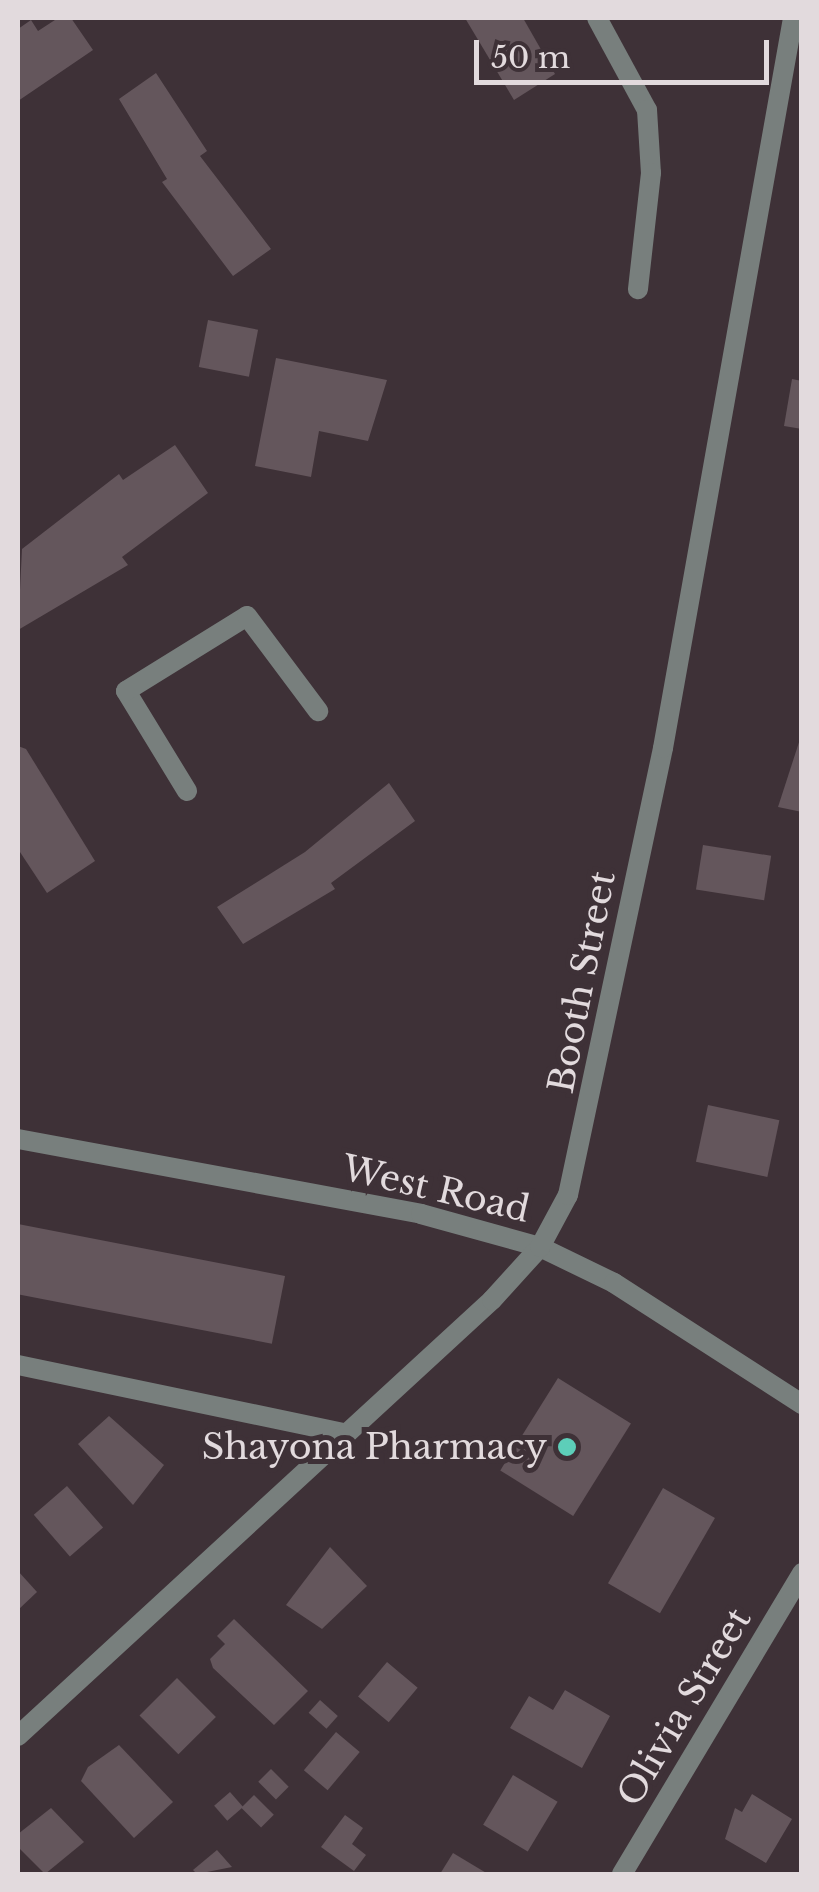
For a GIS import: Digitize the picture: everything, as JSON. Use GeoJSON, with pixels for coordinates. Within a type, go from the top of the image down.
{"type":"FeatureCollection","features":[{"type":"Feature","properties":{"kind":"street"},"geometry":{"type":"LineString","coordinates":[[597,18],[648,110],[651,173],[638,289]]}},
{"type":"Feature","properties":{"kind":"street","name":"Booth Street"},"geometry":{"type":"LineString","coordinates":[[18,1736],[348,1434],[540,1246],[583,1152],[793,18]]}},
{"type":"Feature","properties":{"kind":"street"},"geometry":{"type":"LineString","coordinates":[[187,791],[126,692],[248,616],[318,712]]}},
{"type":"Feature","properties":{"kind":"street","name":"West Road"},"geometry":{"type":"LineString","coordinates":[[18,1139],[421,1214],[540,1246],[614,1283],[802,1404]]}},
{"type":"Feature","properties":{"kind":"street"},"geometry":{"type":"LineString","coordinates":[[18,1365],[348,1434]]}},
{"type":"Feature","properties":{"kind":"street","name":"Olivia Street"},"geometry":{"type":"LineString","coordinates":[[622,1874],[802,1573]]}},
{"type":"Feature","properties":{"kind":"building"},"geometry":{"type":"Polygon","coordinates":[[[58,18],[71,18],[93,50],[18,101],[18,29],[31,20],[38,31],[58,18]]]}},
{"type":"Feature","properties":{"kind":"building"},"geometry":{"type":"Polygon","coordinates":[[[465,18],[523,18],[555,74],[514,100],[465,18]]]}},
{"type":"Feature","properties":{"kind":"building"},"geometry":{"type":"Polygon","coordinates":[[[156,73],[207,151],[200,156],[271,249],[233,276],[162,182],[167,179],[119,99],[156,73]]]}},
{"type":"Feature","properties":{"kind":"building"},"geometry":{"type":"Polygon","coordinates":[[[208,320],[258,330],[249,377],[199,367],[208,320]]]}},
{"type":"Feature","properties":{"kind":"building"},"geometry":{"type":"Polygon","coordinates":[[[276,358],[387,380],[368,441],[319,431],[311,477],[255,466],[276,358]]]}},
{"type":"Feature","properties":{"kind":"building"},"geometry":{"type":"Polygon","coordinates":[[[792,379],[802,381],[802,429],[784,426],[792,379]]]}},
{"type":"Feature","properties":{"kind":"building"},"geometry":{"type":"Polygon","coordinates":[[[175,445],[208,493],[122,557],[128,565],[18,630],[22,549],[119,474],[123,480],[175,445]]]}},
{"type":"Feature","properties":{"kind":"building"},"geometry":{"type":"Polygon","coordinates":[[[802,733],[802,812],[778,807],[802,733]]]}},
{"type":"Feature","properties":{"kind":"building"},"geometry":{"type":"Polygon","coordinates":[[[18,746],[26,749],[95,861],[47,893],[18,849],[18,746]]]}},
{"type":"Feature","properties":{"kind":"building"},"geometry":{"type":"Polygon","coordinates":[[[389,783],[415,821],[331,883],[335,889],[243,944],[217,907],[305,852],[389,783]]]}},
{"type":"Feature","properties":{"kind":"building"},"geometry":{"type":"Polygon","coordinates":[[[703,845],[771,856],[764,900],[696,889],[703,845]]]}},
{"type":"Feature","properties":{"kind":"building"},"geometry":{"type":"Polygon","coordinates":[[[708,1105],[779,1120],[767,1177],[696,1162],[708,1105]]]}},
{"type":"Feature","properties":{"kind":"building"},"geometry":{"type":"Polygon","coordinates":[[[18,1224],[285,1276],[272,1344],[18,1294],[18,1224]]]}},
{"type":"Feature","properties":{"kind":"building","name":"Shayona Pharmacy"},"geometry":{"type":"Polygon","coordinates":[[[558,1378],[631,1424],[573,1516],[500,1470],[558,1378]]]}},
{"type":"Feature","properties":{"kind":"building"},"geometry":{"type":"Polygon","coordinates":[[[109,1416],[164,1465],[133,1505],[78,1444],[109,1416]]]}},
{"type":"Feature","properties":{"kind":"building"},"geometry":{"type":"Polygon","coordinates":[[[67,1486],[103,1528],[70,1556],[34,1515],[67,1486]]]}},
{"type":"Feature","properties":{"kind":"building"},"geometry":{"type":"Polygon","coordinates":[[[663,1488],[715,1518],[660,1613],[608,1583],[663,1488]]]}},
{"type":"Feature","properties":{"kind":"building"},"geometry":{"type":"Polygon","coordinates":[[[330,1547],[367,1586],[322,1629],[286,1605],[330,1547]]]}},
{"type":"Feature","properties":{"kind":"building"},"geometry":{"type":"Polygon","coordinates":[[[18,1571],[37,1592],[18,1610],[18,1571]]]}},
{"type":"Feature","properties":{"kind":"building"},"geometry":{"type":"Polygon","coordinates":[[[234,1619],[308,1691],[274,1725],[213,1668],[210,1659],[225,1644],[217,1636],[234,1619]]]}},
{"type":"Feature","properties":{"kind":"building"},"geometry":{"type":"Polygon","coordinates":[[[387,1662],[418,1688],[389,1722],[358,1696],[387,1662]]]}},
{"type":"Feature","properties":{"kind":"building"},"geometry":{"type":"Polygon","coordinates":[[[177,1678],[216,1717],[178,1754],[140,1715],[177,1678]]]}},
{"type":"Feature","properties":{"kind":"building"},"geometry":{"type":"Polygon","coordinates":[[[565,1690],[610,1716],[582,1768],[510,1728],[529,1696],[553,1710],[565,1690]]]}},
{"type":"Feature","properties":{"kind":"building"},"geometry":{"type":"Polygon","coordinates":[[[320,1700],[338,1716],[326,1729],[309,1713],[320,1700]]]}},
{"type":"Feature","properties":{"kind":"building"},"geometry":{"type":"Polygon","coordinates":[[[336,1732],[360,1752],[328,1790],[304,1770],[336,1732]]]}},
{"type":"Feature","properties":{"kind":"building"},"geometry":{"type":"Polygon","coordinates":[[[119,1745],[173,1802],[134,1838],[81,1781],[88,1767],[119,1745]]]}},
{"type":"Feature","properties":{"kind":"building"},"geometry":{"type":"Polygon","coordinates":[[[271,1769],[289,1787],[276,1799],[258,1782],[271,1769]]]}},
{"type":"Feature","properties":{"kind":"building"},"geometry":{"type":"Polygon","coordinates":[[[513,1775],[558,1802],[528,1851],[483,1825],[513,1775]]]}},
{"type":"Feature","properties":{"kind":"building"},"geometry":{"type":"Polygon","coordinates":[[[230,1792],[243,1807],[227,1821],[214,1806],[230,1792]]]}},
{"type":"Feature","properties":{"kind":"building"},"geometry":{"type":"Polygon","coordinates":[[[752,1794],[792,1819],[766,1863],[725,1839],[735,1808],[742,1812],[752,1794]]]}},
{"type":"Feature","properties":{"kind":"building"},"geometry":{"type":"Polygon","coordinates":[[[254,1795],[274,1815],[261,1828],[241,1808],[254,1795]]]}},
{"type":"Feature","properties":{"kind":"building"},"geometry":{"type":"Polygon","coordinates":[[[51,1808],[84,1842],[45,1874],[18,1847],[18,1834],[51,1808]]]}},
{"type":"Feature","properties":{"kind":"building"},"geometry":{"type":"Polygon","coordinates":[[[345,1815],[363,1828],[352,1844],[366,1855],[354,1871],[321,1847],[345,1815]]]}},
{"type":"Feature","properties":{"kind":"building"},"geometry":{"type":"Polygon","coordinates":[[[217,1850],[232,1867],[197,1874],[193,1870],[217,1850]]]}},
{"type":"Feature","properties":{"kind":"building"},"geometry":{"type":"Polygon","coordinates":[[[453,1853],[488,1874],[440,1874],[453,1853]]]}},
{"type":"Feature","properties":{"kind":"place","name":"Shayona Pharmacy"},"geometry":{"type":"Point","coordinates":[567,1447]}}]}
